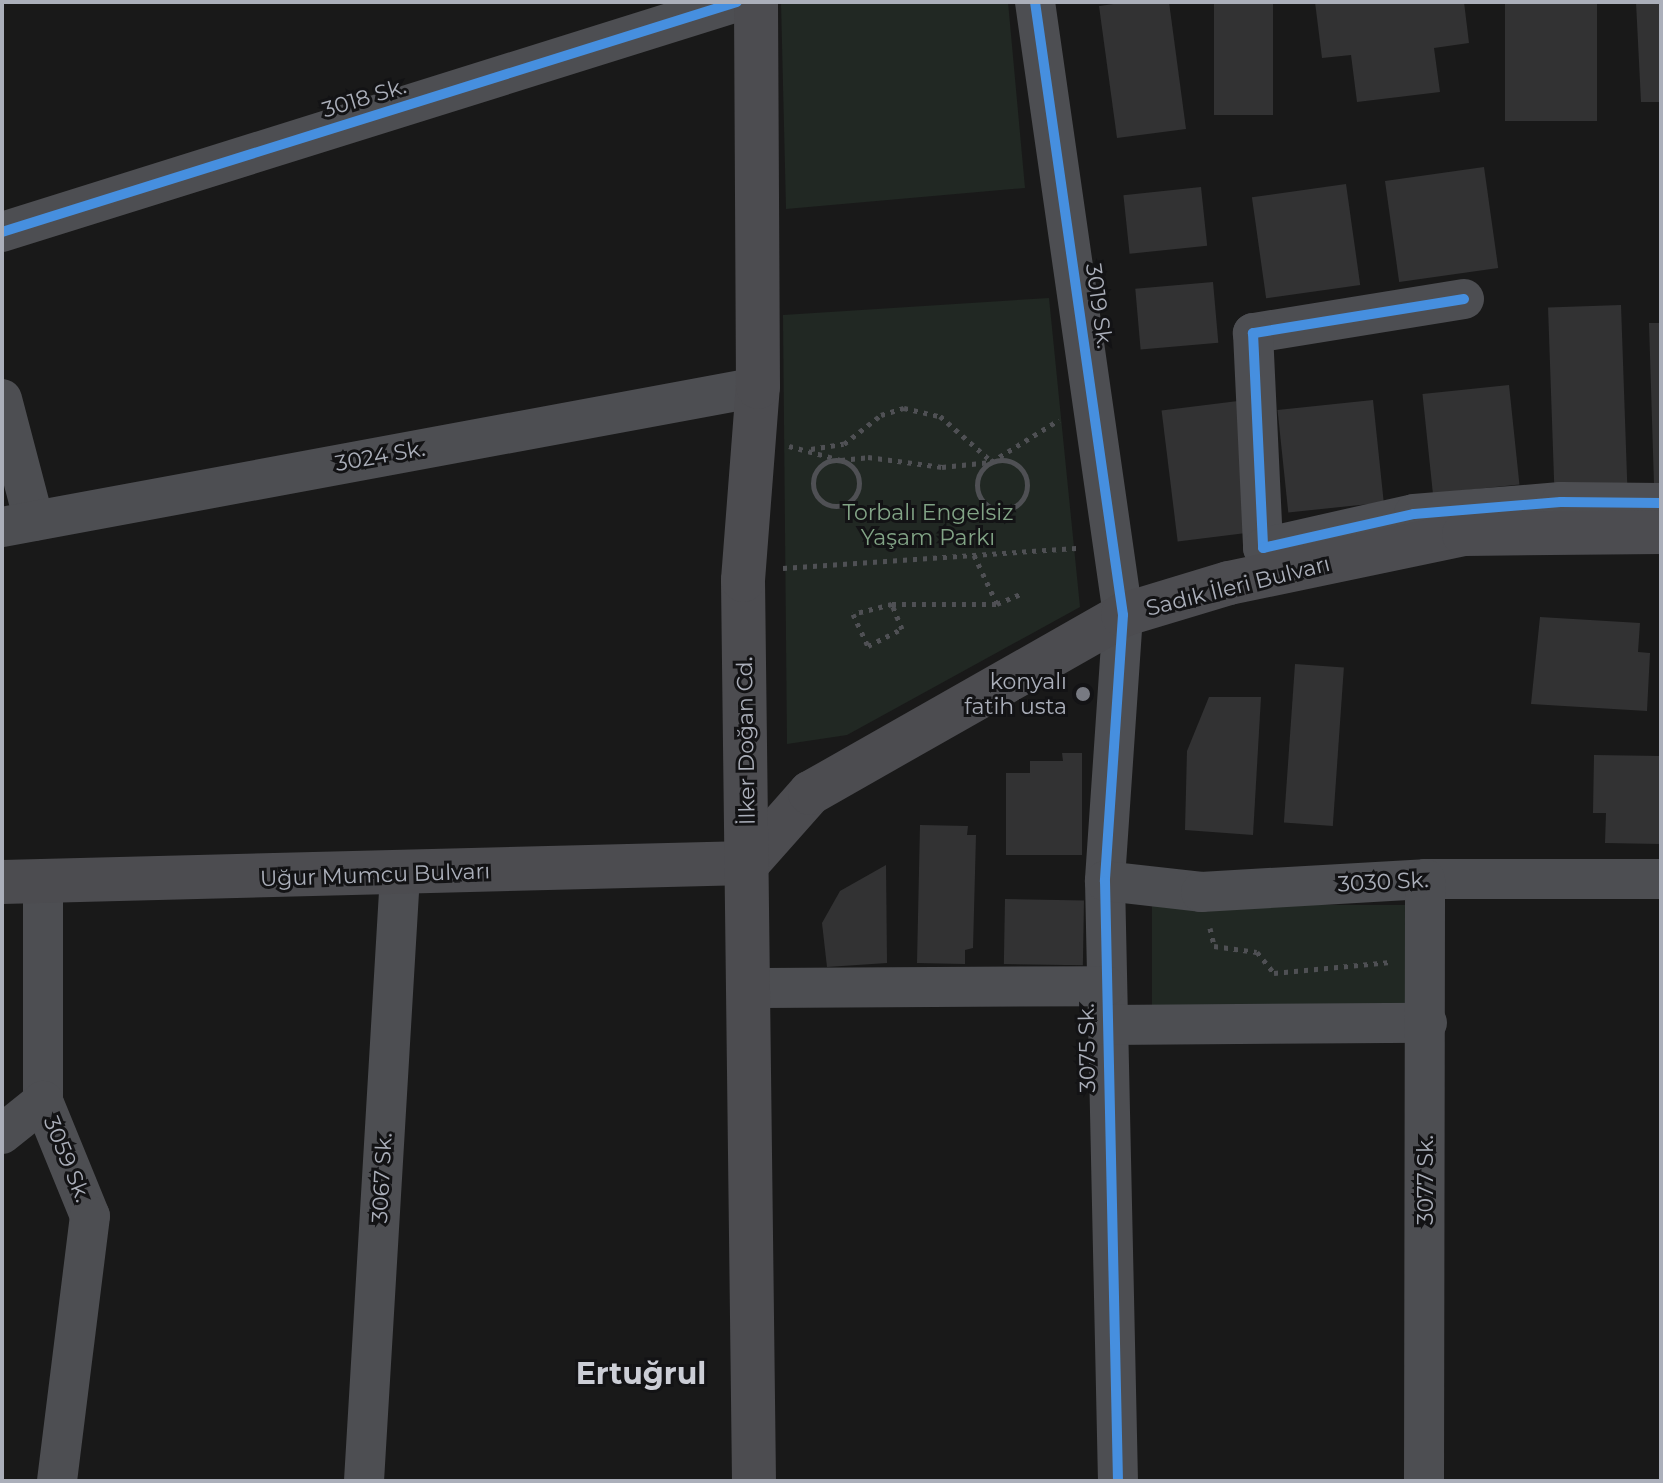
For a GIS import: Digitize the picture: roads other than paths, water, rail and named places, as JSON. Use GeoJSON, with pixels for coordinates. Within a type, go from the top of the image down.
{"type":"FeatureCollection","features":[{"type":"Feature","properties":{"kind":"main road","name":"İlker Doğan Cd."},"geometry":{"type":"LineString","coordinates":[[754,1481],[743,571],[758,387],[756,2]]}},
{"type":"Feature","properties":{"kind":"main road","name":"Sadık İleri Bulvarı"},"geometry":{"type":"LineString","coordinates":[[748,863],[810,793],[1123,615],[1229,583],[1464,534],[1661,532]]}},
{"type":"Feature","properties":{"kind":"main road","name":"Uğur Mumcu Bulvarı"},"geometry":{"type":"LineString","coordinates":[[22,882],[400,875],[748,863]]}},
{"type":"Feature","properties":{"kind":"street","name":"3018 Sk."},"geometry":{"type":"LineString","coordinates":[[2,232],[737,2]]}},
{"type":"Feature","properties":{"kind":"street","name":"3019 Sk."},"geometry":{"type":"LineString","coordinates":[[1035,2],[1123,615]]}},
{"type":"Feature","properties":{"kind":"street"},"geometry":{"type":"LineString","coordinates":[[1464,299],[1253,333],[1263,548],[1414,514],[1561,502],[1661,503]]}},
{"type":"Feature","properties":{"kind":"street","name":"3024 Sk."},"geometry":{"type":"LineString","coordinates":[[18,524],[758,387]]}},
{"type":"Feature","properties":{"kind":"street"},"geometry":{"type":"LineString","coordinates":[[2,399],[18,524]]}},
{"type":"Feature","properties":{"kind":"street","name":"3075 Sk."},"geometry":{"type":"LineString","coordinates":[[1118,1481],[1105,881],[1123,615]]}},
{"type":"Feature","properties":{"kind":"street","name":"3067 Sk."},"geometry":{"type":"LineString","coordinates":[[364,1481],[400,875]]}},
{"type":"Feature","properties":{"kind":"street","name":"3030 Sk."},"geometry":{"type":"LineString","coordinates":[[1105,881],[1201,892],[1425,879],[1661,879]]}},
{"type":"Feature","properties":{"kind":"street","name":"3077 Sk."},"geometry":{"type":"LineString","coordinates":[[1424,1481],[1425,879]]}},
{"type":"Feature","properties":{"kind":"street","name":"3059 Sk."},"geometry":{"type":"LineString","coordinates":[[22,882],[43,1101],[90,1216],[57,1481]]}},
{"type":"Feature","properties":{"kind":"street"},"geometry":{"type":"LineString","coordinates":[[748,988],[1427,1023]]}},
{"type":"Feature","properties":{"kind":"street"},"geometry":{"type":"LineString","coordinates":[[2,1134],[15,1130],[43,1101]]}},
{"type":"Feature","properties":{"kind":"place","name":"konyalı fatih usta"},"geometry":{"type":"Point","coordinates":[1083,694]}},
{"type":"Feature","properties":{"kind":"district","name":"Ertuğrul"},"geometry":{"type":"Point","coordinates":[641,1374]}},
{"type":"Feature","properties":{"kind":"park label","name":"Torbalı Engelsiz Yaşam Parkı"},"geometry":{"type":"Point","coordinates":[928,524]}}]}
